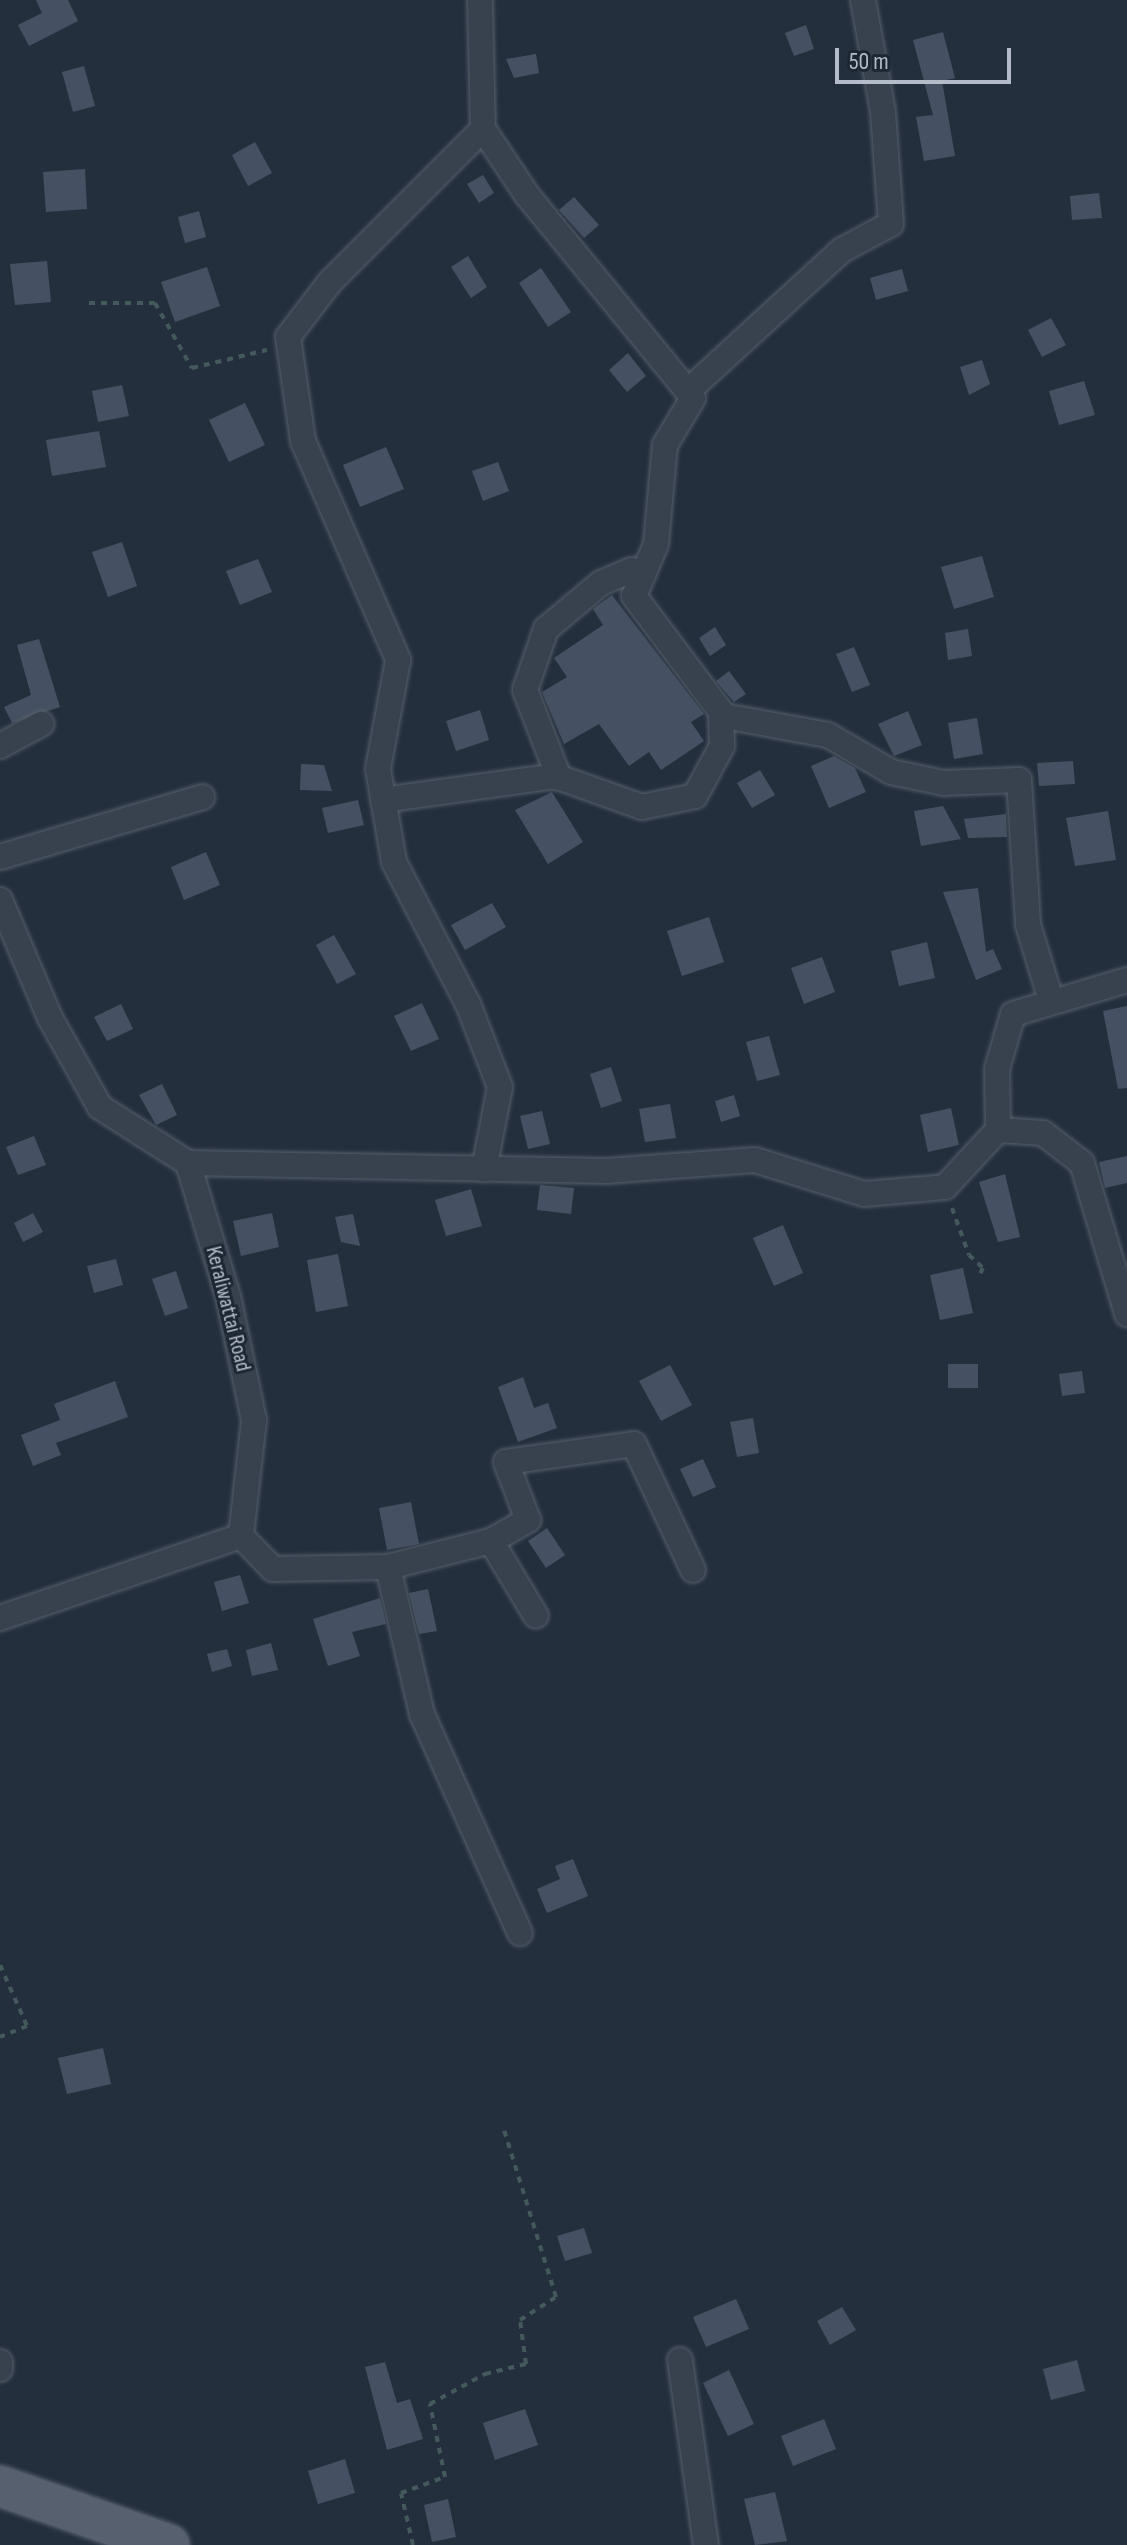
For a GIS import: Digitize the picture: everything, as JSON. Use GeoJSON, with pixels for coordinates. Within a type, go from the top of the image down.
{"type":"FeatureCollection","features":[{"type":"Feature","properties":{"kind":"main road"},"geometry":{"type":"LineString","coordinates":[[3,2482],[169,2545]]}},
{"type":"Feature","properties":{"kind":"street"},"geometry":{"type":"LineString","coordinates":[[383,800],[559,778],[642,807],[695,796],[722,746],[721,714],[634,596],[656,544],[665,445],[693,398],[527,195],[483,129],[480,0]]}},
{"type":"Feature","properties":{"kind":"street"},"geometry":{"type":"LineString","coordinates":[[688,391],[842,250],[891,224],[883,112],[863,0]]}},
{"type":"Feature","properties":{"kind":"street"},"geometry":{"type":"LineString","coordinates":[[483,129],[330,282],[288,337],[303,441],[398,660],[378,769],[394,862],[468,1004],[500,1087],[484,1169]]}},
{"type":"Feature","properties":{"kind":"street"},"geometry":{"type":"LineString","coordinates":[[559,778],[525,690],[546,629],[601,583],[631,570],[642,576]]}},
{"type":"Feature","properties":{"kind":"street"},"geometry":{"type":"LineString","coordinates":[[721,714],[789,734],[828,735],[891,772],[944,783],[1019,780],[1028,925],[1051,1000]]}},
{"type":"Feature","properties":{"kind":"street"},"geometry":{"type":"LineString","coordinates":[[0,746],[41,724]]}},
{"type":"Feature","properties":{"kind":"street"},"geometry":{"type":"LineString","coordinates":[[0,857],[202,797]]}},
{"type":"Feature","properties":{"kind":"street"},"geometry":{"type":"LineString","coordinates":[[0,900],[50,1018],[100,1107],[188,1163],[606,1171],[755,1160],[864,1194],[945,1187],[998,1130],[997,1069],[1013,1014],[1051,1000],[1127,980]]}},
{"type":"Feature","properties":{"kind":"street"},"geometry":{"type":"LineString","coordinates":[[998,1130],[1043,1133],[1082,1163],[1127,1314]]}},
{"type":"Feature","properties":{"kind":"street","name":"Keraliwattai Road"},"geometry":{"type":"LineString","coordinates":[[188,1163],[228,1296],[254,1420],[241,1536]]}},
{"type":"Feature","properties":{"kind":"street"},"geometry":{"type":"LineString","coordinates":[[0,1618],[241,1536],[273,1569],[388,1567],[491,1541],[528,1520],[506,1462],[634,1444],[693,1570]]}},
{"type":"Feature","properties":{"kind":"street"},"geometry":{"type":"LineString","coordinates":[[491,1541],[536,1616]]}},
{"type":"Feature","properties":{"kind":"street"},"geometry":{"type":"LineString","coordinates":[[388,1567],[422,1714],[520,1933]]}},
{"type":"Feature","properties":{"kind":"street"},"geometry":{"type":"LineString","coordinates":[[680,2360],[706,2545]]}},
{"type":"Feature","properties":{"kind":"street"},"geometry":{"type":"LineString","coordinates":[[0,2362],[0,2369]]}},
{"type":"Feature","properties":{"kind":"path"},"geometry":{"type":"LineString","coordinates":[[89,303],[155,303],[192,368],[290,347]]}},
{"type":"Feature","properties":{"kind":"path"},"geometry":{"type":"LineString","coordinates":[[945,1187],[969,1255],[983,1268],[978,1278]]}},
{"type":"Feature","properties":{"kind":"path"},"geometry":{"type":"LineString","coordinates":[[0,1965],[27,2026],[0,2037]]}},
{"type":"Feature","properties":{"kind":"path"},"geometry":{"type":"LineString","coordinates":[[413,2545],[401,2493],[445,2477],[430,2404],[485,2374],[526,2364],[520,2320],[556,2297],[504,2130]]}},
{"type":"Feature","properties":{"kind":"building"},"geometry":{"type":"Polygon","coordinates":[[[36,0],[68,0],[78,21],[29,46],[18,25],[42,13],[36,0]]]}},
{"type":"Feature","properties":{"kind":"building"},"geometry":{"type":"Polygon","coordinates":[[[806,25],[814,49],[794,56],[785,33],[806,25]]]}},
{"type":"Feature","properties":{"kind":"building"},"geometry":{"type":"Polygon","coordinates":[[[943,32],[955,78],[942,81],[955,156],[924,161],[916,117],[933,115],[913,40],[943,32]]]}},
{"type":"Feature","properties":{"kind":"building"},"geometry":{"type":"Polygon","coordinates":[[[536,54],[539,73],[514,78],[506,59],[536,54]]]}},
{"type":"Feature","properties":{"kind":"building"},"geometry":{"type":"Polygon","coordinates":[[[84,66],[95,106],[73,112],[62,72],[84,66]]]}},
{"type":"Feature","properties":{"kind":"building"},"geometry":{"type":"Polygon","coordinates":[[[255,142],[272,173],[248,186],[232,155],[255,142]]]}},
{"type":"Feature","properties":{"kind":"building"},"geometry":{"type":"Polygon","coordinates":[[[85,169],[87,209],[46,212],[43,172],[85,169]]]}},
{"type":"Feature","properties":{"kind":"building"},"geometry":{"type":"Polygon","coordinates":[[[483,175],[494,193],[479,203],[467,184],[483,175]]]}},
{"type":"Feature","properties":{"kind":"building"},"geometry":{"type":"Polygon","coordinates":[[[1099,193],[1102,218],[1072,220],[1070,196],[1099,193]]]}},
{"type":"Feature","properties":{"kind":"building"},"geometry":{"type":"Polygon","coordinates":[[[574,197],[599,225],[584,238],[559,210],[574,197]]]}},
{"type":"Feature","properties":{"kind":"building"},"geometry":{"type":"Polygon","coordinates":[[[199,211],[206,237],[185,243],[178,217],[199,211]]]}},
{"type":"Feature","properties":{"kind":"building"},"geometry":{"type":"Polygon","coordinates":[[[468,256],[487,287],[471,298],[451,267],[468,256]]]}},
{"type":"Feature","properties":{"kind":"building"},"geometry":{"type":"Polygon","coordinates":[[[47,261],[51,302],[15,305],[10,264],[47,261]]]}},
{"type":"Feature","properties":{"kind":"building"},"geometry":{"type":"Polygon","coordinates":[[[207,267],[220,306],[175,322],[161,282],[207,267]]]}},
{"type":"Feature","properties":{"kind":"building"},"geometry":{"type":"Polygon","coordinates":[[[541,268],[571,312],[548,327],[519,283],[541,268]]]}},
{"type":"Feature","properties":{"kind":"building"},"geometry":{"type":"Polygon","coordinates":[[[902,269],[908,291],[876,300],[870,278],[902,269]]]}},
{"type":"Feature","properties":{"kind":"building"},"geometry":{"type":"Polygon","coordinates":[[[1051,318],[1066,345],[1042,357],[1028,330],[1051,318]]]}},
{"type":"Feature","properties":{"kind":"building"},"geometry":{"type":"Polygon","coordinates":[[[628,353],[646,376],[627,392],[609,370],[628,353]]]}},
{"type":"Feature","properties":{"kind":"building"},"geometry":{"type":"Polygon","coordinates":[[[982,360],[990,384],[969,395],[960,367],[982,360]]]}},
{"type":"Feature","properties":{"kind":"building"},"geometry":{"type":"Polygon","coordinates":[[[1084,381],[1095,415],[1059,425],[1049,391],[1084,381]]]}},
{"type":"Feature","properties":{"kind":"building"},"geometry":{"type":"Polygon","coordinates":[[[122,385],[129,416],[98,422],[92,391],[122,385]]]}},
{"type":"Feature","properties":{"kind":"building"},"geometry":{"type":"Polygon","coordinates":[[[245,403],[265,445],[229,462],[209,420],[245,403]]]}},
{"type":"Feature","properties":{"kind":"building"},"geometry":{"type":"Polygon","coordinates":[[[99,431],[106,467],[52,476],[46,440],[99,431]]]}},
{"type":"Feature","properties":{"kind":"building"},"geometry":{"type":"Polygon","coordinates":[[[386,447],[404,489],[360,507],[343,465],[386,447]]]}},
{"type":"Feature","properties":{"kind":"building"},"geometry":{"type":"Polygon","coordinates":[[[498,462],[509,491],[483,501],[472,471],[498,462]]]}},
{"type":"Feature","properties":{"kind":"building"},"geometry":{"type":"Polygon","coordinates":[[[122,542],[137,586],[108,597],[92,552],[122,542]]]}},
{"type":"Feature","properties":{"kind":"building"},"geometry":{"type":"Polygon","coordinates":[[[982,556],[994,597],[954,609],[941,567],[982,556]]]}},
{"type":"Feature","properties":{"kind":"building"},"geometry":{"type":"Polygon","coordinates":[[[258,559],[272,592],[240,605],[226,571],[258,559]]]}},
{"type":"Feature","properties":{"kind":"building"},"geometry":{"type":"Polygon","coordinates":[[[612,595],[704,714],[691,722],[704,741],[661,770],[649,752],[629,766],[599,724],[564,744],[542,692],[567,677],[554,658],[603,625],[593,609],[612,595]]]}},
{"type":"Feature","properties":{"kind":"building"},"geometry":{"type":"Polygon","coordinates":[[[715,627],[726,645],[710,656],[699,638],[715,627]]]}},
{"type":"Feature","properties":{"kind":"building"},"geometry":{"type":"Polygon","coordinates":[[[968,629],[972,656],[948,660],[945,633],[968,629]]]}},
{"type":"Feature","properties":{"kind":"building"},"geometry":{"type":"Polygon","coordinates":[[[39,639],[60,707],[12,723],[4,707],[31,695],[17,645],[39,639]]]}},
{"type":"Feature","properties":{"kind":"building"},"geometry":{"type":"Polygon","coordinates":[[[854,647],[870,685],[852,692],[836,654],[854,647]]]}},
{"type":"Feature","properties":{"kind":"building"},"geometry":{"type":"Polygon","coordinates":[[[729,671],[746,694],[734,702],[716,681],[729,671]]]}},
{"type":"Feature","properties":{"kind":"building"},"geometry":{"type":"Polygon","coordinates":[[[480,710],[489,740],[456,751],[446,721],[480,710]]]}},
{"type":"Feature","properties":{"kind":"building"},"geometry":{"type":"Polygon","coordinates":[[[908,711],[922,745],[894,756],[878,724],[908,711]]]}},
{"type":"Feature","properties":{"kind":"building"},"geometry":{"type":"Polygon","coordinates":[[[977,718],[983,754],[954,759],[948,723],[977,718]]]}},
{"type":"Feature","properties":{"kind":"building"},"geometry":{"type":"Polygon","coordinates":[[[834,756],[855,768],[866,792],[829,808],[811,766],[834,756]]]}},
{"type":"Feature","properties":{"kind":"building"},"geometry":{"type":"Polygon","coordinates":[[[1073,761],[1075,784],[1039,786],[1037,763],[1073,761]]]}},
{"type":"Feature","properties":{"kind":"building"},"geometry":{"type":"Polygon","coordinates":[[[301,764],[324,765],[332,791],[300,790],[301,764]]]}},
{"type":"Feature","properties":{"kind":"building"},"geometry":{"type":"Polygon","coordinates":[[[760,770],[775,795],[752,808],[737,783],[760,770]]]}},
{"type":"Feature","properties":{"kind":"building"},"geometry":{"type":"Polygon","coordinates":[[[552,792],[583,842],[548,864],[515,810],[552,792]]]}},
{"type":"Feature","properties":{"kind":"building"},"geometry":{"type":"Polygon","coordinates":[[[358,800],[364,825],[328,833],[322,808],[358,800]]]}},
{"type":"Feature","properties":{"kind":"building"},"geometry":{"type":"Polygon","coordinates":[[[943,806],[961,839],[921,846],[914,811],[943,806]]]}},
{"type":"Feature","properties":{"kind":"building"},"geometry":{"type":"Polygon","coordinates":[[[1108,811],[1116,860],[1075,866],[1066,818],[1108,811]]]}},
{"type":"Feature","properties":{"kind":"building"},"geometry":{"type":"Polygon","coordinates":[[[1006,814],[1007,837],[968,838],[964,819],[1006,814]]]}},
{"type":"Feature","properties":{"kind":"building"},"geometry":{"type":"Polygon","coordinates":[[[206,852],[220,885],[184,900],[171,867],[206,852]]]}},
{"type":"Feature","properties":{"kind":"building"},"geometry":{"type":"Polygon","coordinates":[[[978,888],[986,952],[993,949],[1002,969],[976,980],[943,892],[978,888]]]}},
{"type":"Feature","properties":{"kind":"building"},"geometry":{"type":"Polygon","coordinates":[[[492,903],[506,927],[465,950],[451,925],[492,903]]]}},
{"type":"Feature","properties":{"kind":"building"},"geometry":{"type":"Polygon","coordinates":[[[709,917],[724,962],[682,976],[667,931],[709,917]]]}},
{"type":"Feature","properties":{"kind":"building"},"geometry":{"type":"Polygon","coordinates":[[[334,935],[356,974],[337,984],[316,945],[334,935]]]}},
{"type":"Feature","properties":{"kind":"building"},"geometry":{"type":"Polygon","coordinates":[[[927,942],[935,978],[899,986],[891,951],[927,942]]]}},
{"type":"Feature","properties":{"kind":"building"},"geometry":{"type":"Polygon","coordinates":[[[822,957],[835,992],[804,1004],[791,968],[822,957]]]}},
{"type":"Feature","properties":{"kind":"building"},"geometry":{"type":"Polygon","coordinates":[[[422,1003],[439,1039],[411,1051],[394,1016],[422,1003]]]}},
{"type":"Feature","properties":{"kind":"building"},"geometry":{"type":"Polygon","coordinates":[[[121,1004],[133,1029],[107,1041],[94,1017],[121,1004]]]}},
{"type":"Feature","properties":{"kind":"building"},"geometry":{"type":"Polygon","coordinates":[[[1127,1006],[1127,1088],[1118,1089],[1103,1011],[1127,1006]]]}},
{"type":"Feature","properties":{"kind":"building"},"geometry":{"type":"Polygon","coordinates":[[[769,1036],[780,1075],[757,1081],[746,1042],[769,1036]]]}},
{"type":"Feature","properties":{"kind":"building"},"geometry":{"type":"Polygon","coordinates":[[[611,1067],[622,1101],[601,1108],[590,1074],[611,1067]]]}},
{"type":"Feature","properties":{"kind":"building"},"geometry":{"type":"Polygon","coordinates":[[[162,1084],[177,1115],[156,1125],[139,1095],[162,1084]]]}},
{"type":"Feature","properties":{"kind":"building"},"geometry":{"type":"Polygon","coordinates":[[[734,1095],[740,1116],[721,1122],[715,1101],[734,1095]]]}},
{"type":"Feature","properties":{"kind":"building"},"geometry":{"type":"Polygon","coordinates":[[[670,1104],[676,1138],[645,1142],[639,1109],[670,1104]]]}},
{"type":"Feature","properties":{"kind":"building"},"geometry":{"type":"Polygon","coordinates":[[[951,1108],[959,1145],[928,1152],[920,1115],[951,1108]]]}},
{"type":"Feature","properties":{"kind":"building"},"geometry":{"type":"Polygon","coordinates":[[[542,1111],[550,1144],[528,1149],[520,1116],[542,1111]]]}},
{"type":"Feature","properties":{"kind":"building"},"geometry":{"type":"Polygon","coordinates":[[[34,1136],[46,1165],[18,1175],[6,1147],[34,1136]]]}},
{"type":"Feature","properties":{"kind":"building"},"geometry":{"type":"Polygon","coordinates":[[[1127,1156],[1127,1183],[1105,1188],[1099,1162],[1127,1156]]]}},
{"type":"Feature","properties":{"kind":"building"},"geometry":{"type":"Polygon","coordinates":[[[1005,1174],[1020,1237],[998,1242],[979,1182],[1005,1174]]]}},
{"type":"Feature","properties":{"kind":"building"},"geometry":{"type":"Polygon","coordinates":[[[540,1185],[574,1188],[571,1214],[537,1210],[540,1185]]]}},
{"type":"Feature","properties":{"kind":"building"},"geometry":{"type":"Polygon","coordinates":[[[471,1189],[482,1226],[446,1236],[435,1200],[471,1189]]]}},
{"type":"Feature","properties":{"kind":"building"},"geometry":{"type":"Polygon","coordinates":[[[33,1213],[43,1232],[23,1242],[14,1223],[33,1213]]]}},
{"type":"Feature","properties":{"kind":"building"},"geometry":{"type":"Polygon","coordinates":[[[272,1213],[279,1247],[241,1256],[233,1221],[272,1213]]]}},
{"type":"Feature","properties":{"kind":"building"},"geometry":{"type":"Polygon","coordinates":[[[353,1214],[360,1246],[341,1242],[335,1217],[353,1214]]]}},
{"type":"Feature","properties":{"kind":"building"},"geometry":{"type":"Polygon","coordinates":[[[783,1225],[803,1273],[774,1286],[753,1238],[783,1225]]]}},
{"type":"Feature","properties":{"kind":"building"},"geometry":{"type":"Polygon","coordinates":[[[338,1254],[348,1306],[316,1312],[307,1260],[338,1254]]]}},
{"type":"Feature","properties":{"kind":"building"},"geometry":{"type":"Polygon","coordinates":[[[116,1259],[123,1285],[94,1293],[87,1266],[116,1259]]]}},
{"type":"Feature","properties":{"kind":"building"},"geometry":{"type":"Polygon","coordinates":[[[963,1268],[973,1313],[940,1320],[930,1275],[963,1268]]]}},
{"type":"Feature","properties":{"kind":"building"},"geometry":{"type":"Polygon","coordinates":[[[176,1271],[188,1308],[165,1316],[152,1279],[176,1271]]]}},
{"type":"Feature","properties":{"kind":"building"},"geometry":{"type":"Polygon","coordinates":[[[948,1364],[978,1364],[978,1388],[948,1388],[948,1364]]]}},
{"type":"Feature","properties":{"kind":"building"},"geometry":{"type":"Polygon","coordinates":[[[670,1365],[692,1405],[661,1421],[639,1381],[670,1365]]]}},
{"type":"Feature","properties":{"kind":"building"},"geometry":{"type":"Polygon","coordinates":[[[1082,1371],[1085,1393],[1062,1396],[1059,1374],[1082,1371]]]}},
{"type":"Feature","properties":{"kind":"building"},"geometry":{"type":"Polygon","coordinates":[[[523,1377],[534,1408],[548,1403],[557,1428],[518,1442],[498,1387],[523,1377]]]}},
{"type":"Feature","properties":{"kind":"building"},"geometry":{"type":"Polygon","coordinates":[[[115,1381],[128,1417],[56,1443],[61,1455],[33,1466],[21,1435],[60,1420],[54,1404],[115,1381]]]}},
{"type":"Feature","properties":{"kind":"building"},"geometry":{"type":"Polygon","coordinates":[[[753,1418],[759,1453],[737,1457],[730,1422],[753,1418]]]}},
{"type":"Feature","properties":{"kind":"building"},"geometry":{"type":"Polygon","coordinates":[[[703,1459],[716,1487],[693,1497],[680,1469],[703,1459]]]}},
{"type":"Feature","properties":{"kind":"building"},"geometry":{"type":"Polygon","coordinates":[[[411,1502],[419,1544],[387,1550],[379,1508],[411,1502]]]}},
{"type":"Feature","properties":{"kind":"building"},"geometry":{"type":"Polygon","coordinates":[[[547,1528],[565,1555],[546,1568],[528,1541],[547,1528]]]}},
{"type":"Feature","properties":{"kind":"building"},"geometry":{"type":"Polygon","coordinates":[[[240,1575],[249,1603],[222,1611],[214,1582],[240,1575]]]}},
{"type":"Feature","properties":{"kind":"building"},"geometry":{"type":"Polygon","coordinates":[[[428,1589],[437,1631],[419,1634],[409,1593],[428,1589]]]}},
{"type":"Feature","properties":{"kind":"building"},"geometry":{"type":"Polygon","coordinates":[[[380,1598],[386,1624],[352,1632],[360,1656],[328,1666],[313,1619],[380,1598]]]}},
{"type":"Feature","properties":{"kind":"building"},"geometry":{"type":"Polygon","coordinates":[[[271,1643],[278,1670],[252,1676],[246,1650],[271,1643]]]}},
{"type":"Feature","properties":{"kind":"building"},"geometry":{"type":"Polygon","coordinates":[[[227,1649],[232,1666],[212,1672],[207,1654],[227,1649]]]}},
{"type":"Feature","properties":{"kind":"building"},"geometry":{"type":"Polygon","coordinates":[[[573,1859],[588,1896],[547,1913],[537,1889],[560,1879],[555,1866],[573,1859]]]}},
{"type":"Feature","properties":{"kind":"building"},"geometry":{"type":"Polygon","coordinates":[[[103,2048],[111,2084],[67,2094],[58,2058],[103,2048]]]}},
{"type":"Feature","properties":{"kind":"building"},"geometry":{"type":"Polygon","coordinates":[[[584,2228],[592,2253],[565,2261],[557,2236],[584,2228]]]}},
{"type":"Feature","properties":{"kind":"building"},"geometry":{"type":"Polygon","coordinates":[[[736,2299],[749,2329],[706,2347],[693,2317],[736,2299]]]}},
{"type":"Feature","properties":{"kind":"building"},"geometry":{"type":"Polygon","coordinates":[[[842,2307],[856,2330],[830,2345],[817,2321],[842,2307]]]}},
{"type":"Feature","properties":{"kind":"building"},"geometry":{"type":"Polygon","coordinates":[[[1077,2360],[1085,2391],[1051,2400],[1043,2369],[1077,2360]]]}},
{"type":"Feature","properties":{"kind":"building"},"geometry":{"type":"Polygon","coordinates":[[[385,2362],[397,2403],[410,2399],[423,2439],[387,2450],[365,2367],[385,2362]]]}},
{"type":"Feature","properties":{"kind":"building"},"geometry":{"type":"Polygon","coordinates":[[[729,2370],[754,2424],[728,2436],[703,2383],[729,2370]]]}},
{"type":"Feature","properties":{"kind":"building"},"geometry":{"type":"Polygon","coordinates":[[[525,2409],[538,2445],[495,2460],[483,2423],[525,2409]]]}},
{"type":"Feature","properties":{"kind":"building"},"geometry":{"type":"Polygon","coordinates":[[[824,2419],[836,2449],[793,2466],[781,2436],[824,2419]]]}},
{"type":"Feature","properties":{"kind":"building"},"geometry":{"type":"Polygon","coordinates":[[[345,2459],[355,2493],[318,2504],[308,2471],[345,2459]]]}},
{"type":"Feature","properties":{"kind":"building"},"geometry":{"type":"Polygon","coordinates":[[[775,2492],[787,2541],[755,2545],[744,2499],[775,2492]]]}},
{"type":"Feature","properties":{"kind":"building"},"geometry":{"type":"Polygon","coordinates":[[[448,2499],[456,2537],[432,2542],[424,2505],[448,2499]]]}}]}
